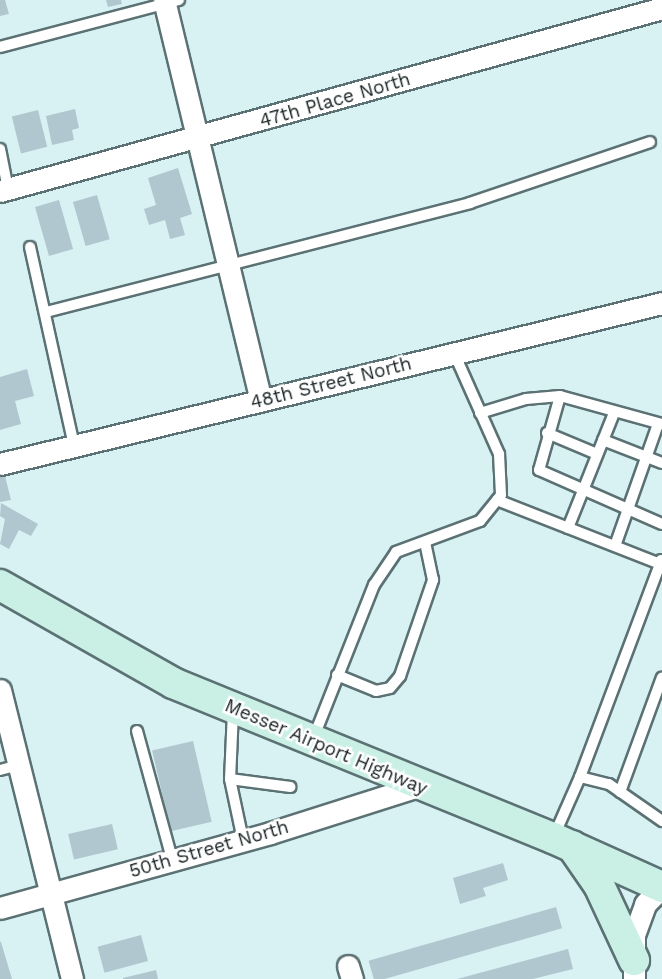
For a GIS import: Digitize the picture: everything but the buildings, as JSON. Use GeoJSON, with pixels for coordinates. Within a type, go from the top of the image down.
{"type":"FeatureCollection","features":[{"type":"Feature","properties":{"kind":"main road","name":"Messer Airport Highway"},"geometry":{"type":"LineString","coordinates":[[3,595],[173,683],[418,786],[562,842],[662,887]]}},
{"type":"Feature","properties":{"kind":"main road"},"geometry":{"type":"LineString","coordinates":[[562,842],[599,885],[634,970]]}},
{"type":"Feature","properties":{"kind":"street"},"geometry":{"type":"LineString","coordinates":[[169,1],[198,138],[261,400]]}},
{"type":"Feature","properties":{"kind":"street","name":"47th Place North"},"geometry":{"type":"LineString","coordinates":[[4,190],[662,8]]}},
{"type":"Feature","properties":{"kind":"street","name":"48th Street North"},"geometry":{"type":"LineString","coordinates":[[0,464],[662,303]]}},
{"type":"Feature","properties":{"kind":"street"},"geometry":{"type":"LineString","coordinates":[[0,690],[9,767],[50,894],[72,979]]}},
{"type":"Feature","properties":{"kind":"street","name":"50th Street North"},"geometry":{"type":"LineString","coordinates":[[0,908],[243,840],[418,786]]}},
{"type":"Feature","properties":{"kind":"street"},"geometry":{"type":"LineString","coordinates":[[634,970],[634,935],[645,904],[662,887]]}},
{"type":"Feature","properties":{"kind":"lane"},"geometry":{"type":"LineString","coordinates":[[0,47],[169,1]]}},
{"type":"Feature","properties":{"kind":"lane"},"geometry":{"type":"LineString","coordinates":[[46,312],[470,203],[650,142]]}},
{"type":"Feature","properties":{"kind":"lane","name":"47th Place North"},"geometry":{"type":"LineString","coordinates":[[0,149],[4,190]]}},
{"type":"Feature","properties":{"kind":"lane"},"geometry":{"type":"LineString","coordinates":[[30,247],[74,445]]}},
{"type":"Feature","properties":{"kind":"lane"},"geometry":{"type":"LineString","coordinates":[[312,741],[374,585],[396,552],[481,521],[501,495],[499,454],[454,353]]}},
{"type":"Feature","properties":{"kind":"lane"},"geometry":{"type":"LineString","coordinates":[[480,413],[526,399],[560,396],[660,424],[615,546]]}},
{"type":"Feature","properties":{"kind":"lane"},"geometry":{"type":"LineString","coordinates":[[560,396],[547,433],[539,470],[583,492],[662,524]]}},
{"type":"Feature","properties":{"kind":"lane"},"geometry":{"type":"LineString","coordinates":[[568,528],[614,413]]}},
{"type":"Feature","properties":{"kind":"lane"},"geometry":{"type":"LineString","coordinates":[[547,433],[597,454]]}},
{"type":"Feature","properties":{"kind":"lane"},"geometry":{"type":"LineString","coordinates":[[603,440],[662,463]]}},
{"type":"Feature","properties":{"kind":"lane"},"geometry":{"type":"LineString","coordinates":[[497,500],[661,561],[580,777],[562,842]]}},
{"type":"Feature","properties":{"kind":"lane"},"geometry":{"type":"LineString","coordinates":[[337,676],[376,691],[390,688],[400,676],[433,580],[425,543]]}},
{"type":"Feature","properties":{"kind":"lane"},"geometry":{"type":"LineString","coordinates":[[620,792],[662,677]]}},
{"type":"Feature","properties":{"kind":"lane"},"geometry":{"type":"LineString","coordinates":[[233,708],[230,779],[243,840]]}},
{"type":"Feature","properties":{"kind":"lane"},"geometry":{"type":"LineString","coordinates":[[137,732],[172,859]]}},
{"type":"Feature","properties":{"kind":"lane"},"geometry":{"type":"LineString","coordinates":[[580,777],[609,784],[662,821]]}},
{"type":"Feature","properties":{"kind":"lane"},"geometry":{"type":"LineString","coordinates":[[230,779],[290,787]]}}]}
